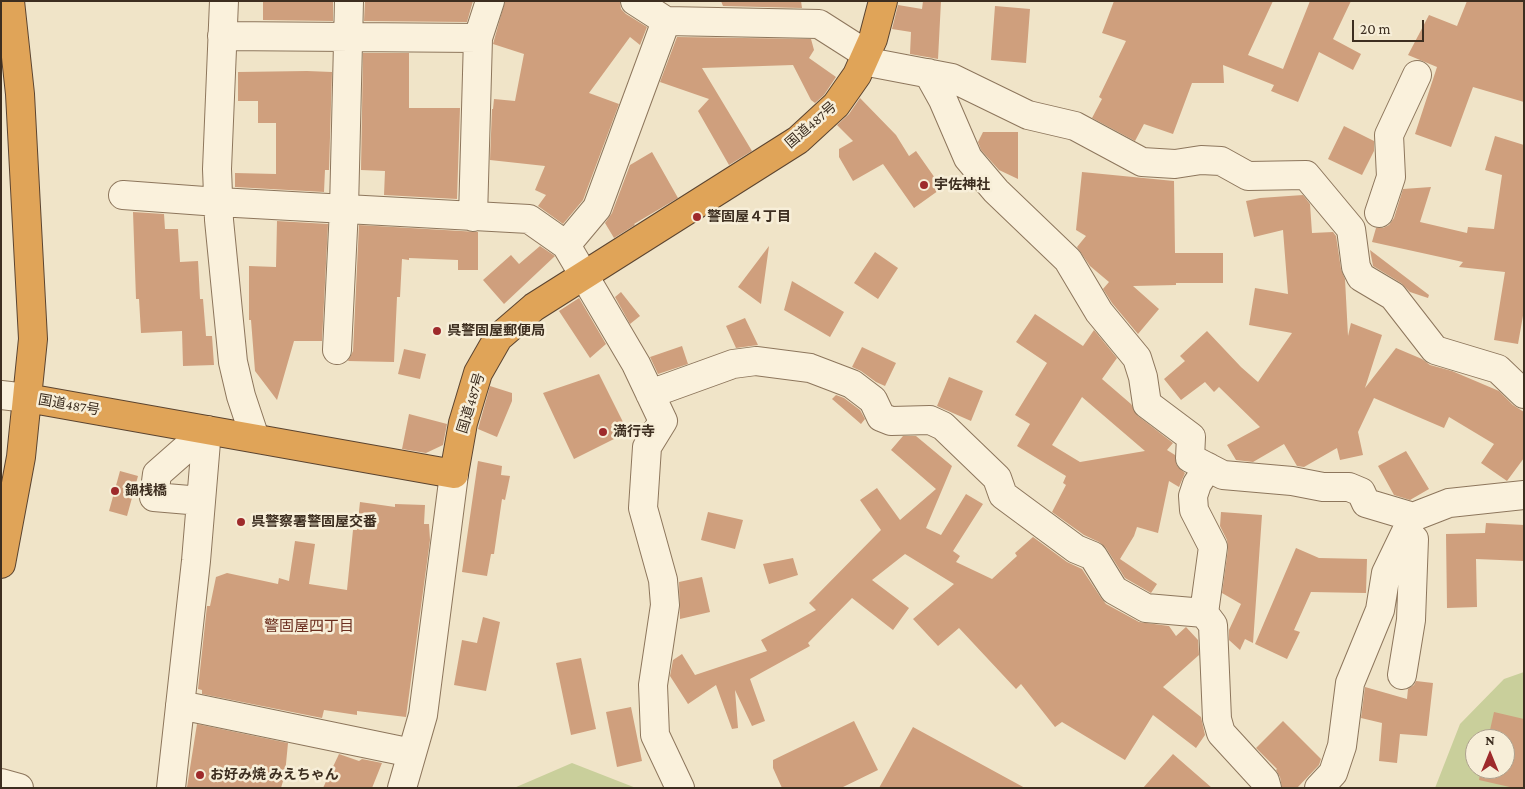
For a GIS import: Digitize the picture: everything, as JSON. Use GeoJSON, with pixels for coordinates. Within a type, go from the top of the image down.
{"type":"FeatureCollection","features":[{"type":"Feature","properties":{"kind":"highway","name":"国道487号"},"geometry":{"type":"LineString","coordinates":[[1,564],[21,457],[14,396],[33,339],[20,94],[10,1]]}},
{"type":"Feature","properties":{"kind":"highway","name":"国道487号"},"geometry":{"type":"LineString","coordinates":[[14,396],[454,474],[463,423],[478,372],[498,338],[534,307],[798,140],[836,105],[857,75],[873,39],[883,1]]}},
{"type":"Feature","properties":{"kind":"street"},"geometry":{"type":"LineString","coordinates":[[224,1],[217,169],[218,202],[233,362],[255,438]]}},
{"type":"Feature","properties":{"kind":"street"},"geometry":{"type":"LineString","coordinates":[[337,350],[344,209],[349,1]]}},
{"type":"Feature","properties":{"kind":"street"},"geometry":{"type":"LineString","coordinates":[[473,216],[478,38],[490,1]]}},
{"type":"Feature","properties":{"kind":"street"},"geometry":{"type":"LineString","coordinates":[[635,1],[666,21],[819,24],[865,57],[952,78],[1028,115],[1075,126],[1142,162],[1175,164],[1200,160],[1221,161],[1248,176],[1306,175],[1351,230],[1356,267],[1361,277],[1393,296],[1435,350],[1498,369],[1524,394]]}},
{"type":"Feature","properties":{"kind":"street"},"geometry":{"type":"LineString","coordinates":[[566,245],[597,208],[666,21]]}},
{"type":"Feature","properties":{"kind":"street"},"geometry":{"type":"LineString","coordinates":[[222,36],[478,38]]}},
{"type":"Feature","properties":{"kind":"street"},"geometry":{"type":"LineString","coordinates":[[928,73],[943,100],[968,158],[996,191],[1068,260],[1099,312],[1137,358],[1144,377],[1147,404],[1192,437],[1190,458],[1223,475],[1292,481],[1323,487],[1349,487],[1361,492],[1366,503],[1413,528]]}},
{"type":"Feature","properties":{"kind":"street"},"geometry":{"type":"LineString","coordinates":[[1379,213],[1391,177],[1389,135],[1418,76]]}},
{"type":"Feature","properties":{"kind":"street"},"geometry":{"type":"LineString","coordinates":[[123,195],[529,219],[566,245],[636,364],[663,422],[647,446],[644,508],[663,580],[665,605],[653,685],[655,735],[680,788]]}},
{"type":"Feature","properties":{"kind":"street"},"geometry":{"type":"LineString","coordinates":[[650,394],[734,364],[756,361],[810,368],[852,384],[873,400],[881,417],[891,422],[930,420],[943,426],[997,478],[1003,495],[1030,517],[1076,549],[1093,556],[1114,590],[1146,608],[1204,613]]}},
{"type":"Feature","properties":{"kind":"street"},"geometry":{"type":"LineString","coordinates":[[171,788],[207,430]]}},
{"type":"Feature","properties":{"kind":"street"},"geometry":{"type":"LineString","coordinates":[[201,502],[154,497],[157,474],[207,430]]}},
{"type":"Feature","properties":{"kind":"street"},"geometry":{"type":"LineString","coordinates":[[1208,467],[1197,484],[1193,496],[1194,510],[1213,547],[1204,613],[1213,625],[1217,719],[1221,733],[1265,781],[1267,788]]}},
{"type":"Feature","properties":{"kind":"street"},"geometry":{"type":"LineString","coordinates":[[402,788],[422,715],[454,474]]}},
{"type":"Feature","properties":{"kind":"street"},"geometry":{"type":"LineString","coordinates":[[1319,788],[1333,773],[1342,746],[1350,683],[1380,610],[1386,573],[1413,528],[1449,503],[1524,495]]}},
{"type":"Feature","properties":{"kind":"street"},"geometry":{"type":"LineString","coordinates":[[1402,675],[1411,620],[1413,528]]}},
{"type":"Feature","properties":{"kind":"street"},"geometry":{"type":"LineString","coordinates":[[180,705],[412,753]]}},
{"type":"Feature","properties":{"kind":"street"},"geometry":{"type":"LineString","coordinates":[[1,783],[19,788]]}},
{"type":"Feature","properties":{"kind":"green space"},"geometry":{"type":"Polygon","coordinates":[[[1524,672],[1524,788],[1435,788],[1460,724],[1504,679],[1524,672]]]}},
{"type":"Feature","properties":{"kind":"green space"},"geometry":{"type":"Polygon","coordinates":[[[572,763],[636,788],[514,788],[572,763]]]}},
{"type":"Feature","properties":{"kind":"building"},"geometry":{"type":"Polygon","coordinates":[[[263,1],[333,1],[333,21],[263,20],[263,1]]]}},
{"type":"Feature","properties":{"kind":"building"},"geometry":{"type":"Polygon","coordinates":[[[365,1],[473,1],[467,22],[364,21],[365,1]]]}},
{"type":"Feature","properties":{"kind":"building"},"geometry":{"type":"Polygon","coordinates":[[[505,1],[620,1],[621,9],[626,14],[647,27],[640,45],[630,37],[589,93],[619,104],[583,200],[563,224],[538,206],[546,195],[535,190],[545,166],[490,160],[494,99],[515,101],[524,54],[493,44],[505,1]]]}},
{"type":"Feature","properties":{"kind":"building"},"geometry":{"type":"Polygon","coordinates":[[[721,1],[801,1],[802,8],[723,6],[721,1]]]}},
{"type":"Feature","properties":{"kind":"building"},"geometry":{"type":"Polygon","coordinates":[[[923,1],[941,1],[938,59],[910,54],[911,32],[892,29],[898,5],[922,9],[923,1]]]}},
{"type":"Feature","properties":{"kind":"building"},"geometry":{"type":"Polygon","coordinates":[[[1114,1],[1273,1],[1248,55],[1283,69],[1310,1],[1351,1],[1333,39],[1361,54],[1353,70],[1319,52],[1298,102],[1271,91],[1274,85],[1223,65],[1224,83],[1192,83],[1173,134],[1144,124],[1135,141],[1092,118],[1102,99],[1099,97],[1126,41],[1102,33],[1114,1]]]}},
{"type":"Feature","properties":{"kind":"building"},"geometry":{"type":"Polygon","coordinates":[[[1467,1],[1524,1],[1524,102],[1473,87],[1451,147],[1415,134],[1437,67],[1408,55],[1429,15],[1457,26],[1467,1]]]}},
{"type":"Feature","properties":{"kind":"building"},"geometry":{"type":"Polygon","coordinates":[[[995,6],[1030,9],[1026,63],[991,60],[995,6]]]}},
{"type":"Feature","properties":{"kind":"building"},"geometry":{"type":"Polygon","coordinates":[[[677,37],[811,39],[814,50],[809,58],[836,77],[824,95],[815,103],[811,100],[793,65],[702,68],[752,151],[729,165],[698,111],[709,99],[660,82],[677,37]]]}},
{"type":"Feature","properties":{"kind":"building"},"geometry":{"type":"Polygon","coordinates":[[[363,53],[409,53],[409,108],[460,108],[457,199],[384,195],[385,171],[361,170],[363,53]]]}},
{"type":"Feature","properties":{"kind":"building"},"geometry":{"type":"Polygon","coordinates":[[[238,72],[332,72],[329,170],[325,170],[324,192],[235,187],[235,173],[276,174],[276,123],[258,123],[258,101],[238,101],[238,72]]]}},
{"type":"Feature","properties":{"kind":"building"},"geometry":{"type":"Polygon","coordinates":[[[860,98],[896,135],[909,156],[916,151],[942,188],[914,208],[883,164],[853,181],[839,157],[839,149],[853,141],[837,125],[849,114],[860,98]]]}},
{"type":"Feature","properties":{"kind":"building"},"geometry":{"type":"Polygon","coordinates":[[[1344,126],[1374,141],[1374,151],[1362,175],[1328,159],[1344,126]]]}},
{"type":"Feature","properties":{"kind":"building"},"geometry":{"type":"Polygon","coordinates":[[[983,132],[1018,132],[1018,179],[999,170],[981,150],[978,142],[983,132]]]}},
{"type":"Feature","properties":{"kind":"building"},"geometry":{"type":"Polygon","coordinates":[[[1495,136],[1524,145],[1524,310],[1518,344],[1494,340],[1505,272],[1459,267],[1463,262],[1372,242],[1376,228],[1383,228],[1389,225],[1394,218],[1403,189],[1431,187],[1420,222],[1467,233],[1468,227],[1494,229],[1502,175],[1485,170],[1495,136]]]}},
{"type":"Feature","properties":{"kind":"building"},"geometry":{"type":"Polygon","coordinates":[[[652,152],[678,198],[614,238],[605,223],[612,213],[630,165],[652,152]]]}},
{"type":"Feature","properties":{"kind":"building"},"geometry":{"type":"Polygon","coordinates":[[[1082,172],[1174,181],[1175,253],[1223,253],[1223,283],[1176,283],[1176,285],[1133,286],[1159,309],[1138,334],[1103,289],[1109,282],[1090,266],[1077,247],[1086,236],[1076,230],[1082,172]]]}},
{"type":"Feature","properties":{"kind":"building"},"geometry":{"type":"Polygon","coordinates":[[[1303,195],[1310,204],[1312,233],[1333,232],[1336,236],[1341,269],[1345,279],[1348,336],[1351,323],[1382,335],[1365,388],[1396,348],[1422,359],[1430,365],[1452,371],[1499,391],[1513,405],[1524,412],[1524,458],[1507,481],[1481,463],[1494,444],[1449,417],[1444,428],[1374,398],[1358,432],[1363,455],[1340,460],[1337,448],[1304,467],[1297,466],[1284,444],[1253,462],[1236,460],[1227,445],[1260,427],[1219,387],[1214,392],[1205,382],[1181,400],[1164,379],[1185,361],[1180,356],[1207,331],[1258,382],[1292,333],[1249,325],[1255,288],[1288,294],[1283,230],[1254,237],[1246,201],[1260,198],[1303,195]]]}},
{"type":"Feature","properties":{"kind":"building"},"geometry":{"type":"Polygon","coordinates":[[[133,212],[164,214],[165,229],[178,229],[180,262],[198,261],[200,299],[203,299],[206,336],[212,336],[214,365],[183,366],[182,331],[141,333],[139,299],[136,299],[133,212]]]}},
{"type":"Feature","properties":{"kind":"building"},"geometry":{"type":"Polygon","coordinates":[[[277,221],[328,224],[322,341],[294,341],[277,400],[255,371],[251,320],[249,320],[249,266],[276,267],[277,221]]]}},
{"type":"Feature","properties":{"kind":"building"},"geometry":{"type":"Polygon","coordinates":[[[359,225],[478,232],[478,270],[458,270],[458,260],[402,259],[400,297],[397,297],[394,362],[348,361],[353,351],[359,225]]]}},
{"type":"Feature","properties":{"kind":"building"},"geometry":{"type":"Polygon","coordinates":[[[540,246],[555,256],[504,304],[483,280],[511,255],[519,264],[540,246]]]}},
{"type":"Feature","properties":{"kind":"building"},"geometry":{"type":"Polygon","coordinates":[[[769,246],[761,304],[738,287],[769,246]]]}},
{"type":"Feature","properties":{"kind":"building"},"geometry":{"type":"Polygon","coordinates":[[[1370,250],[1429,295],[1428,298],[1410,292],[1401,283],[1373,266],[1370,250]]]}},
{"type":"Feature","properties":{"kind":"building"},"geometry":{"type":"Polygon","coordinates":[[[875,252],[898,268],[878,299],[854,283],[875,252]]]}},
{"type":"Feature","properties":{"kind":"building"},"geometry":{"type":"Polygon","coordinates":[[[792,281],[844,312],[830,337],[784,310],[792,281]]]}},
{"type":"Feature","properties":{"kind":"building"},"geometry":{"type":"Polygon","coordinates":[[[621,292],[640,316],[630,324],[615,297],[621,292]]]}},
{"type":"Feature","properties":{"kind":"building"},"geometry":{"type":"Polygon","coordinates":[[[579,298],[606,344],[590,358],[559,311],[579,298]]]}},
{"type":"Feature","properties":{"kind":"building"},"geometry":{"type":"Polygon","coordinates":[[[1035,314],[1083,346],[1094,330],[1117,358],[1102,379],[1131,404],[1138,416],[1173,443],[1167,450],[1175,455],[1177,466],[1185,473],[1179,487],[1169,481],[1158,533],[1137,527],[1134,536],[1120,559],[1157,584],[1151,593],[1125,578],[1106,548],[1099,542],[1084,535],[1052,512],[1066,485],[1063,483],[1066,476],[1017,446],[1030,424],[1015,415],[1047,363],[1016,342],[1035,314]],[[1082,397],[1052,445],[1080,462],[1145,451],[1082,397]]]}},
{"type":"Feature","properties":{"kind":"building"},"geometry":{"type":"Polygon","coordinates":[[[745,318],[758,345],[736,348],[726,326],[745,318]]]}},
{"type":"Feature","properties":{"kind":"building"},"geometry":{"type":"Polygon","coordinates":[[[682,346],[688,364],[658,374],[650,357],[682,346]]]}},
{"type":"Feature","properties":{"kind":"building"},"geometry":{"type":"Polygon","coordinates":[[[862,347],[896,363],[885,386],[852,367],[862,347]]]}},
{"type":"Feature","properties":{"kind":"building"},"geometry":{"type":"Polygon","coordinates":[[[404,349],[426,354],[420,379],[398,374],[404,349]]]}},
{"type":"Feature","properties":{"kind":"building"},"geometry":{"type":"Polygon","coordinates":[[[599,374],[628,432],[574,459],[543,393],[599,374]]]}},
{"type":"Feature","properties":{"kind":"building"},"geometry":{"type":"Polygon","coordinates":[[[949,377],[983,391],[971,421],[937,406],[949,377]]]}},
{"type":"Feature","properties":{"kind":"building"},"geometry":{"type":"Polygon","coordinates":[[[490,386],[512,393],[512,401],[497,437],[478,429],[490,386]]]}},
{"type":"Feature","properties":{"kind":"building"},"geometry":{"type":"Polygon","coordinates":[[[836,395],[844,398],[860,410],[865,419],[861,424],[832,399],[836,395]]]}},
{"type":"Feature","properties":{"kind":"building"},"geometry":{"type":"Polygon","coordinates":[[[409,414],[447,424],[443,445],[426,453],[402,449],[409,414]]]}},
{"type":"Feature","properties":{"kind":"building"},"geometry":{"type":"Polygon","coordinates":[[[903,436],[916,436],[952,466],[926,528],[941,535],[966,494],[983,504],[953,551],[960,556],[956,562],[992,579],[1017,556],[1015,553],[1033,537],[1067,562],[1082,569],[1106,604],[1139,622],[1169,626],[1176,636],[1186,627],[1198,640],[1199,655],[1163,687],[1201,717],[1205,735],[1196,748],[1153,715],[1125,760],[1062,722],[1055,727],[1021,684],[1016,689],[959,628],[938,646],[913,619],[954,584],[905,554],[872,580],[909,608],[893,630],[852,598],[808,643],[810,646],[750,679],[765,721],[752,726],[735,690],[738,728],[732,729],[716,685],[688,704],[670,676],[673,660],[682,654],[695,675],[767,651],[761,640],[816,610],[809,603],[881,530],[860,500],[877,488],[900,520],[936,489],[891,450],[903,436]]]}},
{"type":"Feature","properties":{"kind":"building"},"geometry":{"type":"Polygon","coordinates":[[[1406,451],[1429,489],[1410,500],[1394,495],[1378,466],[1406,451]]]}},
{"type":"Feature","properties":{"kind":"building"},"geometry":{"type":"Polygon","coordinates":[[[478,461],[502,466],[501,475],[510,476],[505,500],[502,499],[494,554],[491,554],[487,576],[462,572],[478,461]]]}},
{"type":"Feature","properties":{"kind":"building"},"geometry":{"type":"Polygon","coordinates":[[[120,471],[138,476],[127,516],[109,511],[120,471]]]}},
{"type":"Feature","properties":{"kind":"building"},"geometry":{"type":"Polygon","coordinates":[[[360,502],[395,507],[395,504],[425,505],[424,524],[429,524],[430,540],[406,717],[357,711],[357,715],[324,710],[322,718],[202,694],[202,690],[198,689],[207,606],[210,606],[216,577],[227,573],[278,584],[279,578],[289,581],[295,541],[315,544],[309,584],[347,590],[353,530],[357,530],[360,502]]]}},
{"type":"Feature","properties":{"kind":"building"},"geometry":{"type":"Polygon","coordinates":[[[708,512],[743,520],[735,549],[701,540],[708,512]]]}},
{"type":"Feature","properties":{"kind":"building"},"geometry":{"type":"Polygon","coordinates":[[[1221,512],[1262,515],[1253,643],[1245,639],[1240,650],[1229,640],[1229,630],[1241,604],[1222,593],[1228,549],[1227,540],[1220,526],[1221,512]]]}},
{"type":"Feature","properties":{"kind":"building"},"geometry":{"type":"Polygon","coordinates":[[[1486,523],[1524,525],[1524,561],[1476,559],[1477,607],[1447,608],[1446,534],[1485,533],[1486,523]]]}},
{"type":"Feature","properties":{"kind":"building"},"geometry":{"type":"Polygon","coordinates":[[[1296,548],[1319,558],[1367,559],[1366,593],[1311,592],[1294,630],[1300,632],[1287,659],[1255,644],[1296,548]]]}},
{"type":"Feature","properties":{"kind":"building"},"geometry":{"type":"Polygon","coordinates":[[[793,558],[798,575],[769,584],[763,564],[793,558]]]}},
{"type":"Feature","properties":{"kind":"building"},"geometry":{"type":"Polygon","coordinates":[[[702,577],[710,612],[680,619],[679,582],[702,577]]]}},
{"type":"Feature","properties":{"kind":"building"},"geometry":{"type":"Polygon","coordinates":[[[483,617],[500,622],[486,691],[454,685],[462,640],[477,643],[483,617]]]}},
{"type":"Feature","properties":{"kind":"building"},"geometry":{"type":"Polygon","coordinates":[[[581,658],[596,729],[571,735],[556,663],[581,658]]]}},
{"type":"Feature","properties":{"kind":"building"},"geometry":{"type":"Polygon","coordinates":[[[1416,681],[1433,683],[1427,736],[1400,734],[1397,763],[1379,761],[1382,723],[1361,718],[1365,687],[1407,699],[1408,689],[1416,681]]]}},
{"type":"Feature","properties":{"kind":"building"},"geometry":{"type":"Polygon","coordinates":[[[631,707],[642,761],[617,767],[606,712],[631,707]]]}},
{"type":"Feature","properties":{"kind":"building"},"geometry":{"type":"Polygon","coordinates":[[[1494,712],[1524,719],[1524,788],[1514,788],[1479,780],[1515,779],[1515,729],[1490,729],[1494,712]]]}},
{"type":"Feature","properties":{"kind":"building"},"geometry":{"type":"Polygon","coordinates":[[[854,721],[878,770],[841,788],[782,788],[773,768],[773,760],[854,721]]]}},
{"type":"Feature","properties":{"kind":"building"},"geometry":{"type":"Polygon","coordinates":[[[1283,721],[1321,759],[1319,765],[1297,788],[1282,788],[1277,769],[1256,748],[1283,721]]]}},
{"type":"Feature","properties":{"kind":"building"},"geometry":{"type":"Polygon","coordinates":[[[197,724],[288,743],[285,774],[281,788],[187,787],[197,724]]]}},
{"type":"Feature","properties":{"kind":"building"},"geometry":{"type":"Polygon","coordinates":[[[913,727],[1025,788],[879,788],[913,727]]]}},
{"type":"Feature","properties":{"kind":"building"},"geometry":{"type":"Polygon","coordinates":[[[339,754],[359,761],[362,759],[382,763],[372,788],[323,788],[339,754]]]}},
{"type":"Feature","properties":{"kind":"building"},"geometry":{"type":"Polygon","coordinates":[[[1173,754],[1212,788],[1143,788],[1173,754]]]}},
{"type":"Feature","properties":{"kind":"place","name":"宇佐神社"},"geometry":{"type":"Point","coordinates":[924,185]}},
{"type":"Feature","properties":{"kind":"place","name":"警固屋４丁目"},"geometry":{"type":"Point","coordinates":[697,217]}},
{"type":"Feature","properties":{"kind":"place","name":"呉警固屋郵便局"},"geometry":{"type":"Point","coordinates":[437,331]}},
{"type":"Feature","properties":{"kind":"place","name":"満行寺"},"geometry":{"type":"Point","coordinates":[603,432]}},
{"type":"Feature","properties":{"kind":"place","name":"鍋桟橋"},"geometry":{"type":"Point","coordinates":[115,491]}},
{"type":"Feature","properties":{"kind":"place","name":"呉警察署警固屋交番"},"geometry":{"type":"Point","coordinates":[241,522]}},
{"type":"Feature","properties":{"kind":"place","name":"お好み焼 みえちゃん"},"geometry":{"type":"Point","coordinates":[200,775]}},
{"type":"Feature","properties":{"kind":"district","name":"警固屋四丁目"},"geometry":{"type":"Point","coordinates":[309,626]}}]}
